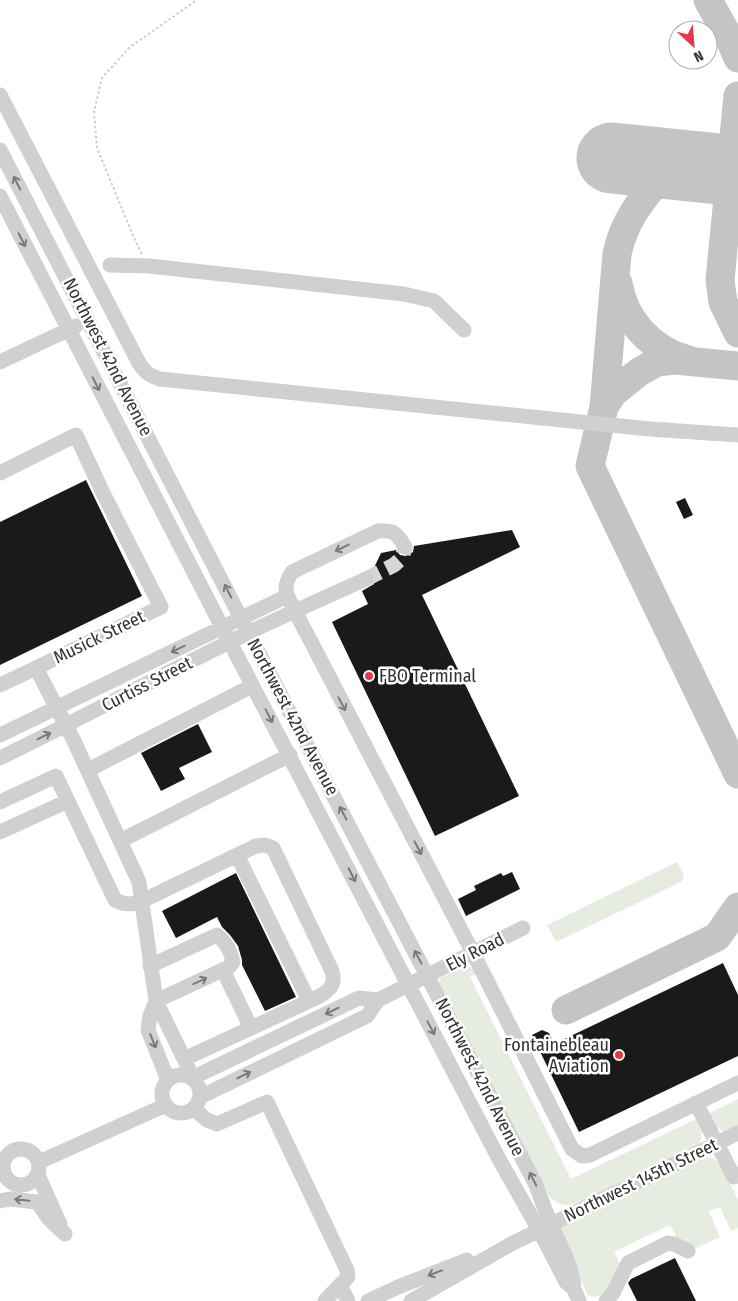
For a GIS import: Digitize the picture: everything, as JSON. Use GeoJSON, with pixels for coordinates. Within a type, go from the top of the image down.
{"type":"FeatureCollection","features":[{"type":"Feature","properties":{"kind":"street"},"geometry":{"type":"LineString","coordinates":[[0,95],[139,363],[147,374],[160,379],[580,422],[738,435]]}},
{"type":"Feature","properties":{"kind":"street","name":"Northwest 42nd Avenue"},"geometry":{"type":"LineString","coordinates":[[0,150],[536,1185],[545,1227]]}},
{"type":"Feature","properties":{"kind":"street","name":"Northwest 42nd Avenue"},"geometry":{"type":"LineString","coordinates":[[0,196],[229,642],[290,755],[511,1181],[545,1227],[569,1265],[576,1295]]}},
{"type":"Feature","properties":{"kind":"street"},"geometry":{"type":"LineString","coordinates":[[110,266],[149,266],[404,294],[434,301],[464,330]]}},
{"type":"Feature","properties":{"kind":"street"},"geometry":{"type":"LineString","coordinates":[[0,362],[88,319]]}},
{"type":"Feature","properties":{"kind":"street","name":"Musick Street"},"geometry":{"type":"LineString","coordinates":[[0,473],[76,435],[162,607],[36,668],[88,770],[139,882],[156,1001]]}},
{"type":"Feature","properties":{"kind":"street"},"geometry":{"type":"LineString","coordinates":[[405,547],[398,535],[388,530],[378,531],[292,572],[286,581],[285,591],[568,1140],[577,1154],[582,1156],[590,1155],[738,1083]]}},
{"type":"Feature","properties":{"kind":"street","name":"Curtiss Street"},"geometry":{"type":"LineString","coordinates":[[0,758],[248,632],[366,580]]}},
{"type":"Feature","properties":{"kind":"street","name":"Curtiss Street"},"geometry":{"type":"LineString","coordinates":[[0,735],[287,596]]}},
{"type":"Feature","properties":{"kind":"street"},"geometry":{"type":"LineString","coordinates":[[0,685],[36,668]]}},
{"type":"Feature","properties":{"kind":"street"},"geometry":{"type":"LineString","coordinates":[[88,770],[252,686]]}},
{"type":"Feature","properties":{"kind":"street"},"geometry":{"type":"LineString","coordinates":[[120,841],[290,755]]}},
{"type":"Feature","properties":{"kind":"street"},"geometry":{"type":"LineString","coordinates":[[0,802],[56,776],[115,900],[124,904],[131,905],[142,902],[256,846],[265,845],[273,848],[334,978],[333,985],[328,991],[309,1001],[184,1059]]}},
{"type":"Feature","properties":{"kind":"street"},"geometry":{"type":"LineString","coordinates":[[0,832],[68,801]]}},
{"type":"Feature","properties":{"kind":"street"},"geometry":{"type":"LineString","coordinates":[[237,856],[309,1001]]}},
{"type":"Feature","properties":{"kind":"street","name":"Ely Road"},"geometry":{"type":"LineString","coordinates":[[378,1000],[522,928]]}},
{"type":"Feature","properties":{"kind":"street"},"geometry":{"type":"LineString","coordinates":[[150,966],[217,935],[223,939],[231,952],[233,962],[229,967],[156,1001],[150,1016],[148,1030],[168,1080]]}},
{"type":"Feature","properties":{"kind":"street"},"geometry":{"type":"LineString","coordinates":[[223,970],[251,1028]]}},
{"type":"Feature","properties":{"kind":"street"},"geometry":{"type":"LineString","coordinates":[[359,998],[378,1000],[367,1016],[197,1102],[182,1113],[170,1110],[163,1100],[162,1089],[173,1076],[189,1077],[359,998]]}},
{"type":"Feature","properties":{"kind":"street"},"geometry":{"type":"LineString","coordinates":[[156,1001],[188,1067],[189,1077],[199,1086],[197,1102],[207,1120],[217,1124],[267,1102],[347,1270],[348,1277],[325,1301]]}},
{"type":"Feature","properties":{"kind":"street"},"geometry":{"type":"LineString","coordinates":[[285,1034],[293,1052]]}},
{"type":"Feature","properties":{"kind":"street"},"geometry":{"type":"LineString","coordinates":[[696,1103],[736,1179]]}},
{"type":"Feature","properties":{"kind":"street"},"geometry":{"type":"LineString","coordinates":[[0,1201],[10,1199],[37,1202],[49,1219],[65,1234],[38,1168],[36,1156],[26,1150],[14,1151],[3,1156],[2,1177],[18,1186],[30,1183],[38,1168],[166,1105]]}},
{"type":"Feature","properties":{"kind":"street","name":"Northwest 145th Street"},"geometry":{"type":"LineString","coordinates":[[513,1242],[738,1133]]}},
{"type":"Feature","properties":{"kind":"street"},"geometry":{"type":"LineString","coordinates":[[368,1301],[398,1287],[513,1242]]}},
{"type":"Feature","properties":{"kind":"street"},"geometry":{"type":"LineString","coordinates":[[411,1301],[513,1242]]}},
{"type":"Feature","properties":{"kind":"street"},"geometry":{"type":"LineString","coordinates":[[606,1301],[613,1293],[628,1263],[668,1243],[688,1251]]}},
{"type":"Feature","properties":{"kind":"street"},"geometry":{"type":"LineString","coordinates":[[340,1286],[348,1301]]}},
{"type":"Feature","properties":{"kind":"path"},"geometry":{"type":"LineString","coordinates":[[149,266],[134,238],[97,148],[94,112],[102,78],[130,47],[197,0]]}},
{"type":"Feature","properties":{"kind":"shaded area"},"geometry":{"type":"Polygon","coordinates":[[[677,862],[683,875],[681,882],[556,942],[547,925],[677,862]]]}},
{"type":"Feature","properties":{"kind":"shaded area"},"geometry":{"type":"Polygon","coordinates":[[[465,966],[473,968],[476,974],[470,977],[571,1179],[698,1118],[702,1131],[700,1143],[578,1203],[562,1204],[552,1199],[440,984],[439,980],[441,978],[465,966]]]}},
{"type":"Feature","properties":{"kind":"shaded area"},"geometry":{"type":"Polygon","coordinates":[[[738,1099],[738,1126],[724,1132],[715,1126],[708,1114],[738,1099]]]}},
{"type":"Feature","properties":{"kind":"shaded area"},"geometry":{"type":"Polygon","coordinates":[[[703,1157],[714,1158],[722,1167],[738,1200],[738,1228],[731,1231],[720,1207],[709,1211],[720,1237],[696,1248],[678,1240],[670,1225],[614,1252],[621,1266],[603,1295],[594,1297],[588,1295],[561,1240],[561,1230],[563,1227],[703,1157]]]}},
{"type":"Feature","properties":{"kind":"building"},"geometry":{"type":"Polygon","coordinates":[[[86,480],[142,596],[0,665],[0,522],[86,480]]]}},
{"type":"Feature","properties":{"kind":"building"},"geometry":{"type":"Polygon","coordinates":[[[685,498],[693,515],[684,519],[676,502],[685,498]]]}},
{"type":"Feature","properties":{"kind":"building"},"geometry":{"type":"Polygon","coordinates":[[[512,530],[520,547],[422,595],[519,796],[435,836],[332,622],[368,604],[362,591],[374,584],[375,576],[372,572],[381,553],[396,550],[400,555],[406,556],[413,552],[414,546],[512,530]]]}},
{"type":"Feature","properties":{"kind":"building"},"geometry":{"type":"Polygon","coordinates":[[[198,724],[212,752],[179,768],[185,779],[161,791],[141,753],[198,724]]]}},
{"type":"Feature","properties":{"kind":"building"},"geometry":{"type":"Polygon","coordinates":[[[512,872],[520,889],[466,916],[458,899],[476,890],[474,886],[501,873],[503,876],[512,872]]]}},
{"type":"Feature","properties":{"kind":"building"},"geometry":{"type":"Polygon","coordinates":[[[236,873],[296,997],[265,1011],[242,965],[238,946],[222,927],[217,917],[176,938],[162,911],[236,873]]]}},
{"type":"Feature","properties":{"kind":"building"},"geometry":{"type":"Polygon","coordinates":[[[723,963],[738,995],[738,1056],[579,1132],[532,1035],[542,1030],[549,1033],[554,1044],[723,963]]]}},
{"type":"Feature","properties":{"kind":"building"},"geometry":{"type":"Polygon","coordinates":[[[675,1258],[696,1301],[637,1301],[628,1283],[631,1279],[675,1258]]]}},
{"type":"Feature","properties":{"kind":"taxiway"},"geometry":{"type":"LineString","coordinates":[[708,0],[738,58]]}},
{"type":"Feature","properties":{"kind":"taxiway"},"geometry":{"type":"LineString","coordinates":[[738,96],[720,280],[723,302],[738,333]]}},
{"type":"Feature","properties":{"kind":"taxiway"},"geometry":{"type":"LineString","coordinates":[[672,163],[638,205],[626,228],[617,254],[604,407],[590,466],[738,774]]}},
{"type":"Feature","properties":{"kind":"taxiway"},"geometry":{"type":"LineString","coordinates":[[618,283],[626,310],[642,332],[663,349],[688,360]]}},
{"type":"Feature","properties":{"kind":"taxiway"},"geometry":{"type":"LineString","coordinates":[[604,407],[613,393],[639,372],[657,362],[675,360],[738,366]]}},
{"type":"Feature","properties":{"kind":"taxiway"},"geometry":{"type":"LineString","coordinates":[[566,1010],[717,937],[738,907]]}},
{"type":"Feature","properties":{"kind":"runway"},"geometry":{"type":"LineString","coordinates":[[612,158],[738,171]]}},
{"type":"Feature","properties":{"kind":"tunnel"},"geometry":{"type":"LineString","coordinates":[[366,579],[394,565],[402,558],[405,547]]}},
{"type":"Feature","properties":{"kind":"place","name":"FBO Terminal"},"geometry":{"type":"Point","coordinates":[369,676]}},
{"type":"Feature","properties":{"kind":"place","name":"Fontainebleau Aviation"},"geometry":{"type":"Point","coordinates":[619,1055]}}]}
